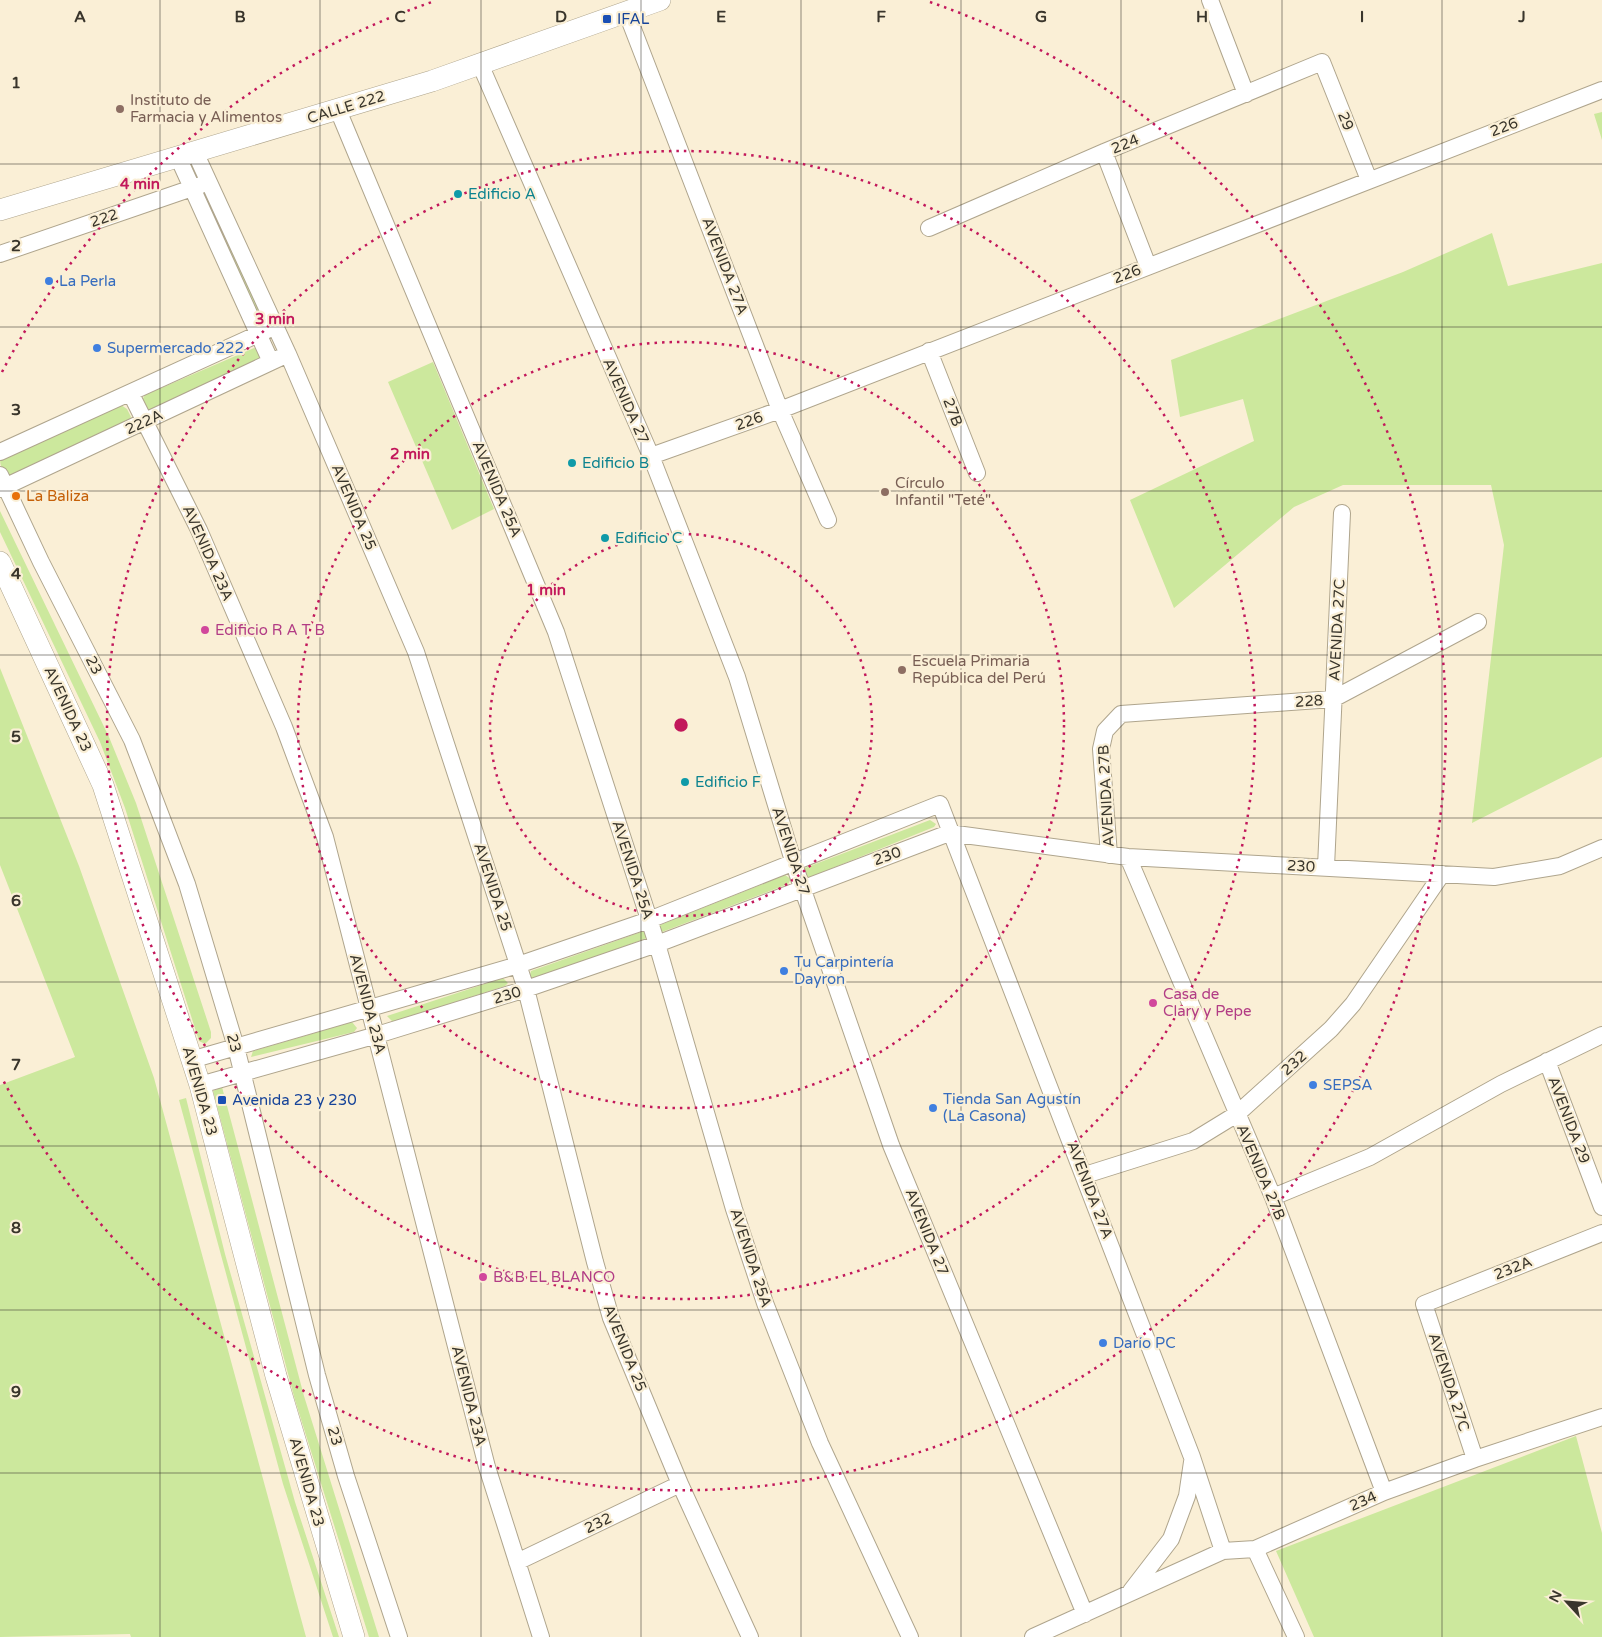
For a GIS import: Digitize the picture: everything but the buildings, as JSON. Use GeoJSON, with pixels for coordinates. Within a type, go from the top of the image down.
{"type":"FeatureCollection","features":[{"type":"Feature","properties":{"kind":"main road","name":"CALLE 222"},"geometry":{"type":"LineString","coordinates":[[0,210],[338,110],[480,64],[660,0]]}},
{"type":"Feature","properties":{"kind":"main road","name":"AVENIDA 23"},"geometry":{"type":"LineString","coordinates":[[0,562],[103,785],[200,1085],[276,1376],[354,1637]]}},
{"type":"Feature","properties":{"kind":"street"},"geometry":{"type":"LineString","coordinates":[[1210,0],[1246,94]]}},
{"type":"Feature","properties":{"kind":"street","name":"AVENIDA 27A"},"geometry":{"type":"LineString","coordinates":[[626,11],[780,410],[828,520]]}},
{"type":"Feature","properties":{"kind":"street","name":"224"},"geometry":{"type":"LineString","coordinates":[[929,228],[1104,152],[1322,62]]}},
{"type":"Feature","properties":{"kind":"street","name":"29"},"geometry":{"type":"LineString","coordinates":[[1322,62],[1369,180]]}},
{"type":"Feature","properties":{"kind":"street","name":"AVENIDA 27"},"geometry":{"type":"LineString","coordinates":[[480,64],[651,456],[737,677],[794,864],[891,1145],[1084,1614]]}},
{"type":"Feature","properties":{"kind":"street","name":"226"},"geometry":{"type":"LineString","coordinates":[[651,456],[780,410],[1602,90]]}},
{"type":"Feature","properties":{"kind":"street","name":"AVENIDA 25A"},"geometry":{"type":"LineString","coordinates":[[338,110],[556,632],[650,920],[734,1209],[765,1303],[820,1443],[910,1637]]}},
{"type":"Feature","properties":{"kind":"street"},"geometry":{"type":"LineString","coordinates":[[1104,152],[1148,266]]}},
{"type":"Feature","properties":{"kind":"street"},"geometry":{"type":"LineString","coordinates":[[187,154],[191,189],[271,362]]}},
{"type":"Feature","properties":{"kind":"street","name":"AVENIDA 25"},"geometry":{"type":"LineString","coordinates":[[187,154],[208,182],[276,326],[416,652],[526,989],[611,1318],[680,1484],[750,1637]]}},
{"type":"Feature","properties":{"kind":"street","name":"222"},"geometry":{"type":"LineString","coordinates":[[0,254],[208,182]]}},
{"type":"Feature","properties":{"kind":"street","name":"222A"},"geometry":{"type":"LineString","coordinates":[[0,452],[131,394],[276,326]]}},
{"type":"Feature","properties":{"kind":"street","name":"27B"},"geometry":{"type":"LineString","coordinates":[[929,351],[977,473]]}},
{"type":"Feature","properties":{"kind":"street","name":"222A"},"geometry":{"type":"LineString","coordinates":[[2,484],[145,421],[288,354]]}},
{"type":"Feature","properties":{"kind":"street","name":"AVENIDA 23A"},"geometry":{"type":"LineString","coordinates":[[131,394],[199,530],[284,728],[325,837],[487,1467],[541,1637]]}},
{"type":"Feature","properties":{"kind":"street","name":"23"},"geometry":{"type":"LineString","coordinates":[[2,484],[132,740],[187,884],[236,1047],[317,1375],[346,1476],[399,1637]]}},
{"type":"Feature","properties":{"kind":"street","name":"AVENIDA 27C"},"geometry":{"type":"LineString","coordinates":[[1326,867],[1342,513]]}},
{"type":"Feature","properties":{"kind":"street","name":"228"},"geometry":{"type":"LineString","coordinates":[[1121,714],[1333,699],[1478,622]]}},
{"type":"Feature","properties":{"kind":"street","name":"AVENIDA 27B"},"geometry":{"type":"LineString","coordinates":[[1109,854],[1101,749],[1105,731],[1121,714]]}},
{"type":"Feature","properties":{"kind":"street","name":"AVENIDA 27A"},"geometry":{"type":"LineString","coordinates":[[940,804],[949,833],[1085,1175],[1192,1458],[1223,1551]]}},
{"type":"Feature","properties":{"kind":"street","name":"230"},"geometry":{"type":"LineString","coordinates":[[192,1060],[518,965],[650,920],[940,804]]}},
{"type":"Feature","properties":{"kind":"street","name":"230"},"geometry":{"type":"LineString","coordinates":[[200,1085],[376,1035],[526,989],[657,944],[802,887],[949,833],[1128,857],[1494,877],[1560,866],[1602,848]]}},
{"type":"Feature","properties":{"kind":"street","name":"AVENIDA 27B"},"geometry":{"type":"LineString","coordinates":[[1128,857],[1273,1198],[1384,1492]]}},
{"type":"Feature","properties":{"kind":"street","name":"232"},"geometry":{"type":"LineString","coordinates":[[1085,1175],[1193,1141],[1237,1114],[1331,1029],[1347,1010],[1442,874]]}},
{"type":"Feature","properties":{"kind":"street"},"geometry":{"type":"LineString","coordinates":[[1273,1198],[1370,1157],[1547,1061],[1602,1035]]}},
{"type":"Feature","properties":{"kind":"street","name":"AVENIDA 29"},"geometry":{"type":"LineString","coordinates":[[1547,1061],[1602,1207]]}},
{"type":"Feature","properties":{"kind":"street","name":"232A"},"geometry":{"type":"LineString","coordinates":[[1424,1304],[1602,1233]]}},
{"type":"Feature","properties":{"kind":"street","name":"AVENIDA 27C"},"geometry":{"type":"LineString","coordinates":[[1424,1304],[1475,1459]]}},
{"type":"Feature","properties":{"kind":"street","name":"234"},"geometry":{"type":"LineString","coordinates":[[1033,1637],[1223,1551],[1255,1549],[1384,1492],[1475,1459],[1602,1417]]}},
{"type":"Feature","properties":{"kind":"street","name":"234"},"geometry":{"type":"LineString","coordinates":[[1129,1593],[1171,1539],[1187,1496],[1192,1458]]}},
{"type":"Feature","properties":{"kind":"street","name":"232"},"geometry":{"type":"LineString","coordinates":[[517,1562],[680,1484]]}},
{"type":"Feature","properties":{"kind":"street"},"geometry":{"type":"LineString","coordinates":[[1255,1549],[1296,1637]]}},
{"type":"Feature","properties":{"kind":"green space"},"geometry":{"type":"Polygon","coordinates":[[[1602,112],[1602,140],[1594,114],[1602,112]]]}},
{"type":"Feature","properties":{"kind":"green space"},"geometry":{"type":"Polygon","coordinates":[[[205,189],[267,320],[264,322],[259,322],[199,192],[205,189]]]}},
{"type":"Feature","properties":{"kind":"green space"},"geometry":{"type":"Polygon","coordinates":[[[1492,233],[1508,286],[1602,263],[1602,757],[1472,823],[1504,545],[1491,485],[1343,485],[1294,507],[1174,608],[1130,500],[1254,441],[1243,399],[1180,417],[1171,360],[1403,272],[1492,233]]]}},
{"type":"Feature","properties":{"kind":"green space"},"geometry":{"type":"Polygon","coordinates":[[[254,348],[260,350],[261,360],[150,411],[143,407],[142,400],[145,395],[254,348]]]}},
{"type":"Feature","properties":{"kind":"green space"},"geometry":{"type":"Polygon","coordinates":[[[433,362],[494,509],[452,530],[388,382],[433,362]]]}},
{"type":"Feature","properties":{"kind":"green space"},"geometry":{"type":"Polygon","coordinates":[[[121,405],[127,409],[131,417],[128,422],[10,476],[2,469],[0,459],[121,405]]]}},
{"type":"Feature","properties":{"kind":"green space"},"geometry":{"type":"Polygon","coordinates":[[[0,511],[109,737],[136,803],[211,1032],[211,1038],[205,1044],[199,1041],[125,808],[100,742],[0,532],[0,511]]]}},
{"type":"Feature","properties":{"kind":"green space"},"geometry":{"type":"Polygon","coordinates":[[[0,668],[79,866],[154,1078],[306,1637],[131,1637],[130,1634],[0,1637],[0,1085],[75,1057],[0,865],[0,668]]]}},
{"type":"Feature","properties":{"kind":"green space"},"geometry":{"type":"Polygon","coordinates":[[[930,820],[936,824],[934,827],[808,878],[805,876],[805,868],[930,820]]]}},
{"type":"Feature","properties":{"kind":"green space"},"geometry":{"type":"Polygon","coordinates":[[[785,875],[791,879],[788,884],[662,932],[660,931],[660,925],[785,875]]]}},
{"type":"Feature","properties":{"kind":"green space"},"geometry":{"type":"Polygon","coordinates":[[[644,931],[647,933],[647,938],[533,980],[529,978],[531,971],[644,931]]]}},
{"type":"Feature","properties":{"kind":"green space"},"geometry":{"type":"Polygon","coordinates":[[[503,978],[508,983],[505,986],[393,1022],[387,1016],[503,978]]]}},
{"type":"Feature","properties":{"kind":"green space"},"geometry":{"type":"Polygon","coordinates":[[[352,1022],[357,1028],[354,1032],[251,1057],[253,1051],[352,1022]]]}},
{"type":"Feature","properties":{"kind":"green space"},"geometry":{"type":"Polygon","coordinates":[[[222,1087],[304,1396],[379,1637],[369,1637],[295,1400],[213,1091],[222,1087]]]}},
{"type":"Feature","properties":{"kind":"green space"},"geometry":{"type":"Polygon","coordinates":[[[186,1098],[225,1254],[295,1502],[339,1637],[333,1637],[283,1484],[179,1100],[186,1098]]]}},
{"type":"Feature","properties":{"kind":"green space"},"geometry":{"type":"Polygon","coordinates":[[[1576,1436],[1602,1533],[1602,1637],[1314,1637],[1276,1551],[1576,1436]]]}},
{"type":"Feature","properties":{"kind":"place","name":"IFAL"},"geometry":{"type":"Point","coordinates":[607,19]}},
{"type":"Feature","properties":{"kind":"place","name":"Instituto de Farmacia y Alimentos"},"geometry":{"type":"Point","coordinates":[120,109]}},
{"type":"Feature","properties":{"kind":"place","name":"Edificio A"},"geometry":{"type":"Point","coordinates":[458,194]}},
{"type":"Feature","properties":{"kind":"place","name":"La Perla"},"geometry":{"type":"Point","coordinates":[49,281]}},
{"type":"Feature","properties":{"kind":"place","name":"Supermercado 222"},"geometry":{"type":"Point","coordinates":[97,348]}},
{"type":"Feature","properties":{"kind":"place","name":"Edificio B"},"geometry":{"type":"Point","coordinates":[572,463]}},
{"type":"Feature","properties":{"kind":"place","name":"Círculo Infantil \"Teté\""},"geometry":{"type":"Point","coordinates":[885,492]}},
{"type":"Feature","properties":{"kind":"place","name":"La Baliza"},"geometry":{"type":"Point","coordinates":[16,496]}},
{"type":"Feature","properties":{"kind":"place","name":"Edificio C"},"geometry":{"type":"Point","coordinates":[605,538]}},
{"type":"Feature","properties":{"kind":"place","name":"Edificio R A T B"},"geometry":{"type":"Point","coordinates":[205,630]}},
{"type":"Feature","properties":{"kind":"place","name":"Escuela Primaria República del Perú"},"geometry":{"type":"Point","coordinates":[902,670]}},
{"type":"Feature","properties":{"kind":"place","name":"Edificio F"},"geometry":{"type":"Point","coordinates":[685,782]}},
{"type":"Feature","properties":{"kind":"place","name":"Tu Carpintería Dayron"},"geometry":{"type":"Point","coordinates":[784,971]}},
{"type":"Feature","properties":{"kind":"place","name":"Casa de Clary y Pepe"},"geometry":{"type":"Point","coordinates":[1153,1003]}},
{"type":"Feature","properties":{"kind":"place","name":"SEPSA"},"geometry":{"type":"Point","coordinates":[1313,1085]}},
{"type":"Feature","properties":{"kind":"place","name":"Avenida 23 y 230"},"geometry":{"type":"Point","coordinates":[222,1100]}},
{"type":"Feature","properties":{"kind":"place","name":"Tienda San Agustín (La Casona)"},"geometry":{"type":"Point","coordinates":[933,1108]}},
{"type":"Feature","properties":{"kind":"place","name":"B&B EL BLANCO"},"geometry":{"type":"Point","coordinates":[483,1277]}},
{"type":"Feature","properties":{"kind":"place","name":"Darío PC"},"geometry":{"type":"Point","coordinates":[1103,1343]}}]}
